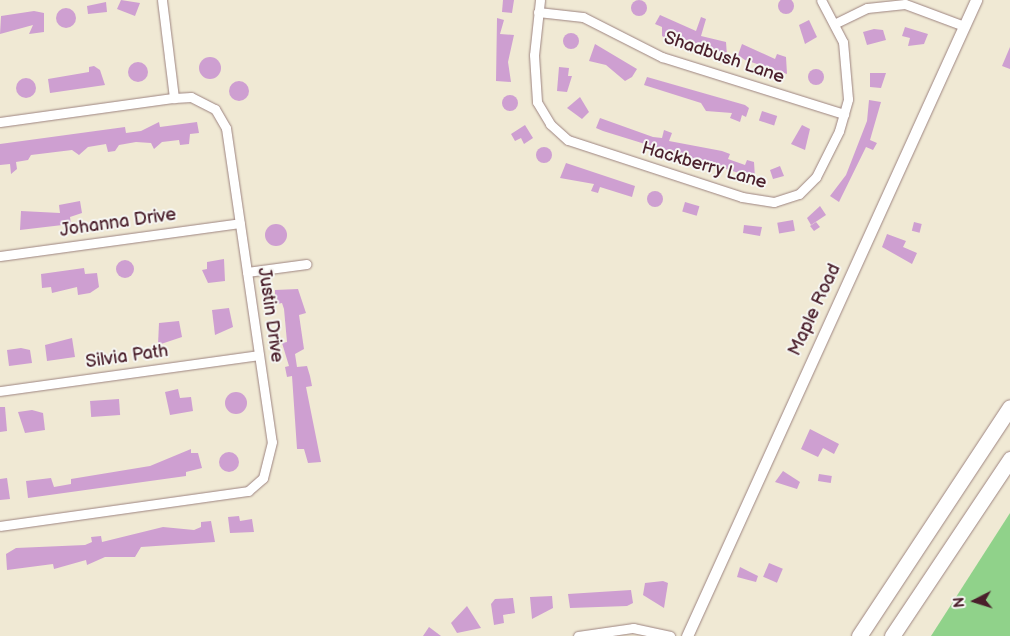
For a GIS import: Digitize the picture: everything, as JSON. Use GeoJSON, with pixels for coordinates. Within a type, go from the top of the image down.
{"type":"FeatureCollection","features":[{"type":"Feature","properties":{"kind":"highway"},"geometry":{"type":"LineString","coordinates":[[860,636],[1010,407]]}},
{"type":"Feature","properties":{"kind":"highway"},"geometry":{"type":"LineString","coordinates":[[892,636],[1010,458]]}},
{"type":"Feature","properties":{"kind":"street"},"geometry":{"type":"LineString","coordinates":[[162,0],[174,98]]}},
{"type":"Feature","properties":{"kind":"street","name":"Hackberry Lane"},"geometry":{"type":"LineString","coordinates":[[540,0],[533,81],[537,102],[550,124],[584,148],[742,197],[774,202],[799,194],[816,177],[844,114],[848,64],[836,23],[821,0]]}},
{"type":"Feature","properties":{"kind":"street","name":"Maple Road"},"geometry":{"type":"LineString","coordinates":[[687,636],[976,0]]}},
{"type":"Feature","properties":{"kind":"street"},"geometry":{"type":"LineString","coordinates":[[836,23],[868,8],[905,4],[964,26]]}},
{"type":"Feature","properties":{"kind":"street","name":"Shadbush Lane"},"geometry":{"type":"LineString","coordinates":[[538,12],[583,17],[662,56],[844,114]]}},
{"type":"Feature","properties":{"kind":"street","name":"Justin Drive"},"geometry":{"type":"LineString","coordinates":[[0,122],[174,98],[206,103],[222,118],[240,223],[272,442],[263,478],[248,491],[0,526]]}},
{"type":"Feature","properties":{"kind":"street","name":"Johanna Drive"},"geometry":{"type":"LineString","coordinates":[[0,256],[240,223]]}},
{"type":"Feature","properties":{"kind":"street"},"geometry":{"type":"LineString","coordinates":[[247,272],[306,264]]}},
{"type":"Feature","properties":{"kind":"street","name":"Silvia Path"},"geometry":{"type":"LineString","coordinates":[[0,391],[259,355]]}},
{"type":"Feature","properties":{"kind":"street"},"geometry":{"type":"LineString","coordinates":[[578,636],[634,628],[670,636]]}},
{"type":"Feature","properties":{"kind":"green space"},"geometry":{"type":"Polygon","coordinates":[[[1010,513],[1010,636],[931,636],[1010,513]]]}},
{"type":"Feature","properties":{"kind":"building"},"geometry":{"type":"Polygon","coordinates":[[[786,-2],[792,0],[794,6],[792,12],[786,14],[780,12],[778,6],[780,0],[786,-2]]]}},
{"type":"Feature","properties":{"kind":"building"},"geometry":{"type":"Polygon","coordinates":[[[121,0],[140,3],[135,16],[117,9],[121,0]]]}},
{"type":"Feature","properties":{"kind":"building"},"geometry":{"type":"Polygon","coordinates":[[[503,0],[514,0],[512,13],[502,12],[503,0]]]}},
{"type":"Feature","properties":{"kind":"building"},"geometry":{"type":"Polygon","coordinates":[[[636,0],[642,0],[647,5],[645,14],[636,16],[631,11],[631,5],[636,0]]]}},
{"type":"Feature","properties":{"kind":"building"},"geometry":{"type":"Polygon","coordinates":[[[106,2],[107,12],[88,14],[87,6],[106,2]]]}},
{"type":"Feature","properties":{"kind":"building"},"geometry":{"type":"Polygon","coordinates":[[[66,8],[73,11],[76,18],[73,25],[66,28],[59,25],[56,18],[59,11],[66,8]]]}},
{"type":"Feature","properties":{"kind":"building"},"geometry":{"type":"Polygon","coordinates":[[[34,11],[44,13],[44,32],[29,34],[33,25],[0,34],[1,16],[34,11]]]}},
{"type":"Feature","properties":{"kind":"building"},"geometry":{"type":"Polygon","coordinates":[[[660,15],[696,31],[701,17],[706,19],[701,36],[726,42],[727,56],[671,34],[668,39],[662,36],[662,27],[655,24],[660,15]]]}},
{"type":"Feature","properties":{"kind":"building"},"geometry":{"type":"Polygon","coordinates":[[[497,18],[504,20],[500,34],[514,35],[508,62],[511,82],[496,81],[497,18]]]}},
{"type":"Feature","properties":{"kind":"building"},"geometry":{"type":"Polygon","coordinates":[[[809,20],[817,37],[805,44],[799,25],[809,20]]]}},
{"type":"Feature","properties":{"kind":"building"},"geometry":{"type":"Polygon","coordinates":[[[905,27],[928,34],[924,44],[908,46],[910,38],[902,36],[905,27]]]}},
{"type":"Feature","properties":{"kind":"building"},"geometry":{"type":"Polygon","coordinates":[[[874,29],[883,30],[886,40],[867,45],[863,32],[874,29]]]}},
{"type":"Feature","properties":{"kind":"building"},"geometry":{"type":"Polygon","coordinates":[[[571,33],[577,35],[579,41],[577,47],[571,49],[565,47],[563,41],[565,35],[571,33]]]}},
{"type":"Feature","properties":{"kind":"building"},"geometry":{"type":"Polygon","coordinates":[[[595,44],[637,69],[632,77],[625,81],[606,65],[589,61],[595,44]]]}},
{"type":"Feature","properties":{"kind":"building"},"geometry":{"type":"Polygon","coordinates":[[[742,44],[775,59],[777,54],[786,57],[787,74],[745,60],[738,55],[742,44]]]}},
{"type":"Feature","properties":{"kind":"building"},"geometry":{"type":"Polygon","coordinates":[[[1010,47],[1010,69],[1002,66],[1010,47]]]}},
{"type":"Feature","properties":{"kind":"building"},"geometry":{"type":"Polygon","coordinates":[[[210,57],[220,64],[221,68],[214,78],[210,79],[200,72],[199,68],[206,58],[210,57]]]}},
{"type":"Feature","properties":{"kind":"building"},"geometry":{"type":"Polygon","coordinates":[[[138,62],[145,65],[148,72],[145,79],[138,82],[131,79],[128,72],[131,65],[138,62]]]}},
{"type":"Feature","properties":{"kind":"building"},"geometry":{"type":"Polygon","coordinates":[[[94,66],[100,70],[105,85],[50,93],[48,79],[89,72],[89,67],[94,66]]]}},
{"type":"Feature","properties":{"kind":"building"},"geometry":{"type":"Polygon","coordinates":[[[559,67],[569,68],[568,76],[572,76],[567,92],[557,91],[559,67]]]}},
{"type":"Feature","properties":{"kind":"building"},"geometry":{"type":"Polygon","coordinates":[[[816,69],[822,71],[824,77],[822,83],[816,85],[810,83],[808,77],[810,71],[816,69]]]}},
{"type":"Feature","properties":{"kind":"building"},"geometry":{"type":"Polygon","coordinates":[[[870,73],[886,73],[881,88],[870,87],[870,73]]]}},
{"type":"Feature","properties":{"kind":"building"},"geometry":{"type":"Polygon","coordinates":[[[647,77],[745,105],[749,108],[746,117],[742,115],[740,122],[730,118],[732,113],[706,111],[701,103],[644,85],[647,77]]]}},
{"type":"Feature","properties":{"kind":"building"},"geometry":{"type":"Polygon","coordinates":[[[26,78],[33,81],[36,88],[33,95],[26,98],[19,95],[16,88],[19,81],[26,78]]]}},
{"type":"Feature","properties":{"kind":"building"},"geometry":{"type":"Polygon","coordinates":[[[239,81],[246,84],[249,91],[246,98],[239,101],[232,98],[229,91],[232,84],[239,81]]]}},
{"type":"Feature","properties":{"kind":"building"},"geometry":{"type":"Polygon","coordinates":[[[507,95],[513,95],[518,100],[516,109],[507,111],[502,106],[502,100],[507,95]]]}},
{"type":"Feature","properties":{"kind":"building"},"geometry":{"type":"Polygon","coordinates":[[[580,97],[589,112],[582,119],[567,108],[580,97]]]}},
{"type":"Feature","properties":{"kind":"building"},"geometry":{"type":"Polygon","coordinates":[[[869,100],[881,102],[870,140],[877,143],[873,150],[866,147],[839,202],[830,196],[846,175],[867,121],[869,100]]]}},
{"type":"Feature","properties":{"kind":"building"},"geometry":{"type":"Polygon","coordinates":[[[762,111],[777,116],[774,125],[759,121],[762,111]]]}},
{"type":"Feature","properties":{"kind":"building"},"geometry":{"type":"Polygon","coordinates":[[[600,118],[653,137],[662,138],[664,130],[672,133],[669,141],[722,151],[730,154],[728,159],[745,165],[747,160],[754,162],[755,178],[603,131],[596,128],[600,118]]]}},
{"type":"Feature","properties":{"kind":"building"},"geometry":{"type":"Polygon","coordinates":[[[159,122],[160,127],[197,122],[199,133],[190,134],[189,144],[180,145],[179,140],[162,142],[154,149],[151,143],[136,142],[119,145],[115,151],[108,152],[106,144],[88,147],[79,155],[72,150],[31,155],[28,160],[16,162],[17,169],[11,174],[10,164],[0,165],[0,144],[125,127],[126,133],[141,131],[159,122]]]}},
{"type":"Feature","properties":{"kind":"building"},"geometry":{"type":"Polygon","coordinates":[[[525,125],[533,138],[524,144],[521,138],[515,141],[511,134],[525,125]]]}},
{"type":"Feature","properties":{"kind":"building"},"geometry":{"type":"Polygon","coordinates":[[[802,125],[810,129],[805,150],[791,144],[802,125]]]}},
{"type":"Feature","properties":{"kind":"building"},"geometry":{"type":"Polygon","coordinates":[[[544,147],[550,149],[552,155],[550,161],[544,163],[538,161],[536,155],[538,149],[544,147]]]}},
{"type":"Feature","properties":{"kind":"building"},"geometry":{"type":"Polygon","coordinates":[[[566,163],[635,186],[632,197],[600,187],[598,193],[591,191],[594,184],[560,178],[566,163]]]}},
{"type":"Feature","properties":{"kind":"building"},"geometry":{"type":"Polygon","coordinates":[[[780,166],[784,176],[773,179],[770,170],[780,166]]]}},
{"type":"Feature","properties":{"kind":"building"},"geometry":{"type":"Polygon","coordinates":[[[655,191],[661,193],[663,199],[661,205],[655,207],[649,205],[647,199],[649,193],[655,191]]]}},
{"type":"Feature","properties":{"kind":"building"},"geometry":{"type":"Polygon","coordinates":[[[80,201],[82,213],[70,217],[71,224],[20,230],[21,211],[60,213],[59,205],[80,201]]]}},
{"type":"Feature","properties":{"kind":"building"},"geometry":{"type":"Polygon","coordinates":[[[685,202],[699,206],[697,216],[682,212],[685,202]]]}},
{"type":"Feature","properties":{"kind":"building"},"geometry":{"type":"Polygon","coordinates":[[[820,206],[826,215],[811,225],[807,218],[820,206]]]}},
{"type":"Feature","properties":{"kind":"building"},"geometry":{"type":"Polygon","coordinates":[[[793,220],[795,231],[779,234],[777,223],[793,220]]]}},
{"type":"Feature","properties":{"kind":"building"},"geometry":{"type":"Polygon","coordinates":[[[816,222],[820,227],[814,231],[810,226],[816,222]]]}},
{"type":"Feature","properties":{"kind":"building"},"geometry":{"type":"Polygon","coordinates":[[[914,222],[922,224],[920,233],[912,231],[914,222]]]}},
{"type":"Feature","properties":{"kind":"building"},"geometry":{"type":"Polygon","coordinates":[[[276,224],[284,227],[287,235],[284,243],[276,246],[268,243],[265,235],[268,227],[276,224]]]}},
{"type":"Feature","properties":{"kind":"building"},"geometry":{"type":"Polygon","coordinates":[[[744,225],[762,227],[760,236],[743,233],[744,225]]]}},
{"type":"Feature","properties":{"kind":"building"},"geometry":{"type":"Polygon","coordinates":[[[887,234],[906,241],[903,247],[917,253],[912,264],[882,247],[887,234]]]}},
{"type":"Feature","properties":{"kind":"building"},"geometry":{"type":"Polygon","coordinates":[[[224,259],[225,281],[208,283],[202,270],[207,269],[207,262],[224,259]]]}},
{"type":"Feature","properties":{"kind":"building"},"geometry":{"type":"Polygon","coordinates":[[[121,260],[129,260],[134,265],[132,276],[121,278],[116,273],[116,265],[121,260]]]}},
{"type":"Feature","properties":{"kind":"building"},"geometry":{"type":"Polygon","coordinates":[[[84,268],[85,274],[97,273],[99,287],[90,293],[78,295],[77,287],[52,293],[51,287],[42,288],[41,274],[84,268]]]}},
{"type":"Feature","properties":{"kind":"building"},"geometry":{"type":"Polygon","coordinates":[[[298,289],[306,313],[299,315],[304,349],[295,354],[297,367],[307,366],[310,376],[312,386],[306,387],[321,462],[308,463],[304,449],[297,449],[292,376],[287,377],[285,367],[289,366],[282,343],[287,342],[284,309],[282,303],[277,304],[275,294],[275,290],[298,289]]]}},
{"type":"Feature","properties":{"kind":"building"},"geometry":{"type":"Polygon","coordinates":[[[229,308],[233,327],[215,335],[212,310],[229,308]]]}},
{"type":"Feature","properties":{"kind":"building"},"geometry":{"type":"Polygon","coordinates":[[[179,321],[182,337],[158,345],[159,323],[179,321]]]}},
{"type":"Feature","properties":{"kind":"building"},"geometry":{"type":"Polygon","coordinates":[[[72,338],[75,357],[47,361],[45,345],[72,338]]]}},
{"type":"Feature","properties":{"kind":"building"},"geometry":{"type":"Polygon","coordinates":[[[21,348],[30,350],[32,363],[9,366],[7,350],[21,348]]]}},
{"type":"Feature","properties":{"kind":"building"},"geometry":{"type":"Polygon","coordinates":[[[178,389],[180,398],[191,397],[193,411],[170,415],[165,392],[178,389]]]}},
{"type":"Feature","properties":{"kind":"building"},"geometry":{"type":"Polygon","coordinates":[[[236,392],[244,395],[247,403],[244,411],[236,414],[228,411],[225,403],[228,395],[236,392]]]}},
{"type":"Feature","properties":{"kind":"building"},"geometry":{"type":"Polygon","coordinates":[[[119,399],[120,415],[91,417],[90,401],[119,399]]]}},
{"type":"Feature","properties":{"kind":"building"},"geometry":{"type":"Polygon","coordinates":[[[0,407],[5,407],[7,431],[0,432],[0,407]]]}},
{"type":"Feature","properties":{"kind":"building"},"geometry":{"type":"Polygon","coordinates":[[[32,410],[43,413],[45,430],[25,433],[18,412],[32,410]]]}},
{"type":"Feature","properties":{"kind":"building"},"geometry":{"type":"Polygon","coordinates":[[[810,429],[839,444],[834,454],[823,448],[818,457],[801,449],[810,429]]]}},
{"type":"Feature","properties":{"kind":"building"},"geometry":{"type":"Polygon","coordinates":[[[191,449],[191,453],[198,453],[202,468],[186,472],[186,476],[28,498],[26,481],[51,478],[54,487],[71,484],[71,479],[150,466],[191,449]]]}},
{"type":"Feature","properties":{"kind":"building"},"geometry":{"type":"Polygon","coordinates":[[[229,452],[236,455],[239,462],[236,469],[229,472],[222,469],[219,462],[222,455],[229,452]]]}},
{"type":"Feature","properties":{"kind":"building"},"geometry":{"type":"Polygon","coordinates":[[[783,471],[800,482],[797,489],[775,482],[783,471]]]}},
{"type":"Feature","properties":{"kind":"building"},"geometry":{"type":"Polygon","coordinates":[[[819,474],[832,476],[831,483],[818,481],[819,474]]]}},
{"type":"Feature","properties":{"kind":"building"},"geometry":{"type":"Polygon","coordinates":[[[7,478],[10,499],[0,500],[0,479],[7,478]]]}},
{"type":"Feature","properties":{"kind":"building"},"geometry":{"type":"Polygon","coordinates":[[[239,516],[240,521],[252,519],[254,532],[230,533],[228,517],[239,516]]]}},
{"type":"Feature","properties":{"kind":"building"},"geometry":{"type":"Polygon","coordinates":[[[211,521],[215,542],[141,547],[135,557],[105,557],[87,565],[86,560],[54,569],[53,564],[7,570],[6,554],[16,548],[85,545],[92,542],[91,537],[101,536],[102,542],[163,527],[194,530],[201,527],[201,522],[211,521]]]}},
{"type":"Feature","properties":{"kind":"building"},"geometry":{"type":"Polygon","coordinates":[[[769,563],[783,569],[777,583],[763,577],[769,563]]]}},
{"type":"Feature","properties":{"kind":"building"},"geometry":{"type":"Polygon","coordinates":[[[740,567],[758,576],[756,582],[737,577],[740,567]]]}},
{"type":"Feature","properties":{"kind":"building"},"geometry":{"type":"Polygon","coordinates":[[[663,581],[668,583],[664,608],[643,595],[645,583],[663,581]]]}},
{"type":"Feature","properties":{"kind":"building"},"geometry":{"type":"Polygon","coordinates":[[[631,590],[633,603],[627,606],[570,608],[568,594],[631,590]]]}},
{"type":"Feature","properties":{"kind":"building"},"geometry":{"type":"Polygon","coordinates":[[[552,596],[553,608],[532,619],[530,597],[552,596]]]}},
{"type":"Feature","properties":{"kind":"building"},"geometry":{"type":"Polygon","coordinates":[[[513,598],[515,613],[503,615],[504,623],[494,625],[491,604],[495,599],[513,598]]]}},
{"type":"Feature","properties":{"kind":"building"},"geometry":{"type":"Polygon","coordinates":[[[467,606],[481,628],[457,633],[451,623],[467,606]]]}},
{"type":"Feature","properties":{"kind":"building"},"geometry":{"type":"Polygon","coordinates":[[[429,627],[441,636],[423,636],[429,627]]]}}]}
